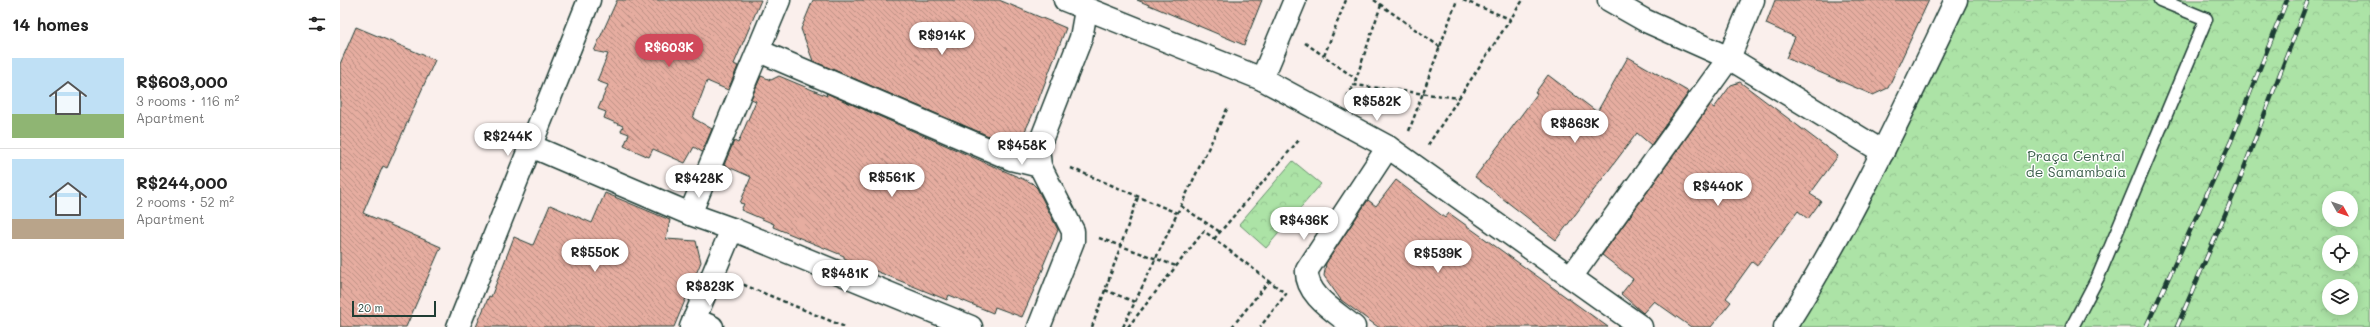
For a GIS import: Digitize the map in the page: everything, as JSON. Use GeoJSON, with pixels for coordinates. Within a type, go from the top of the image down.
{"type":"FeatureCollection","features":[{"type":"Feature","properties":{"kind":"street"},"geometry":{"type":"LineString","coordinates":[[458,327],[532,146],[589,0]]}},
{"type":"Feature","properties":{"kind":"street"},"geometry":{"type":"LineString","coordinates":[[690,214],[779,0]]}},
{"type":"Feature","properties":{"kind":"street"},"geometry":{"type":"LineString","coordinates":[[1065,0],[1086,10],[1262,79],[1397,142],[1571,277],[1641,327]]}},
{"type":"Feature","properties":{"kind":"street"},"geometry":{"type":"LineString","coordinates":[[1262,79],[1295,0]]}},
{"type":"Feature","properties":{"kind":"street"},"geometry":{"type":"LineString","coordinates":[[1609,0],[1646,21],[1729,58],[1883,152]]}},
{"type":"Feature","properties":{"kind":"street"},"geometry":{"type":"LineString","coordinates":[[1571,277],[1729,58],[1753,0]]}},
{"type":"Feature","properties":{"kind":"street"},"geometry":{"type":"LineString","coordinates":[[1785,327],[1816,279],[1883,152],[1956,0]]}},
{"type":"Feature","properties":{"kind":"street"},"geometry":{"type":"LineString","coordinates":[[1039,327],[1072,241],[1073,232],[1040,166],[1038,148],[1081,38],[1086,10]]}},
{"type":"Feature","properties":{"kind":"street"},"geometry":{"type":"LineString","coordinates":[[759,51],[1011,159],[1040,166]]}},
{"type":"Feature","properties":{"kind":"street"},"geometry":{"type":"LineString","coordinates":[[1354,327],[1317,297],[1306,280],[1307,270],[1316,254],[1397,142]]}},
{"type":"Feature","properties":{"kind":"street"},"geometry":{"type":"LineString","coordinates":[[532,146],[690,214],[732,229],[971,327]]}},
{"type":"Feature","properties":{"kind":"street"},"geometry":{"type":"LineString","coordinates":[[699,324],[732,229]]}},
{"type":"Feature","properties":{"kind":"lane"},"geometry":{"type":"LineString","coordinates":[[2072,327],[2098,277],[2206,20],[2160,0]]}},
{"type":"Feature","properties":{"kind":"path"},"geometry":{"type":"LineString","coordinates":[[1324,56],[1346,0]]}},
{"type":"Feature","properties":{"kind":"path"},"geometry":{"type":"LineString","coordinates":[[1374,0],[1440,47]]}},
{"type":"Feature","properties":{"kind":"path"},"geometry":{"type":"LineString","coordinates":[[1397,142],[1423,93],[1457,0]]}},
{"type":"Feature","properties":{"kind":"path"},"geometry":{"type":"LineString","coordinates":[[1463,0],[1510,19]]}},
{"type":"Feature","properties":{"kind":"path"},"geometry":{"type":"LineString","coordinates":[[1424,151],[1523,0]]}},
{"type":"Feature","properties":{"kind":"path"},"geometry":{"type":"LineString","coordinates":[[1381,5],[1354,85],[1459,98]]}},
{"type":"Feature","properties":{"kind":"path"},"geometry":{"type":"LineString","coordinates":[[1302,41],[1356,79]]}},
{"type":"Feature","properties":{"kind":"path"},"geometry":{"type":"LineString","coordinates":[[1372,115],[1385,89]]}},
{"type":"Feature","properties":{"kind":"path"},"geometry":{"type":"LineString","coordinates":[[1123,327],[1228,107]]}},
{"type":"Feature","properties":{"kind":"path"},"geometry":{"type":"LineString","coordinates":[[1214,239],[1299,140]]}},
{"type":"Feature","properties":{"kind":"path"},"geometry":{"type":"LineString","coordinates":[[1070,168],[1177,213]]}},
{"type":"Feature","properties":{"kind":"path"},"geometry":{"type":"LineString","coordinates":[[1092,327],[1138,197]]}},
{"type":"Feature","properties":{"kind":"path"},"geometry":{"type":"LineString","coordinates":[[1181,206],[1220,232]]}},
{"type":"Feature","properties":{"kind":"path"},"geometry":{"type":"LineString","coordinates":[[1128,327],[1204,231],[1286,294],[1260,327]]}},
{"type":"Feature","properties":{"kind":"path"},"geometry":{"type":"LineString","coordinates":[[1095,236],[1156,257],[1176,266]]}},
{"type":"Feature","properties":{"kind":"path"},"geometry":{"type":"LineString","coordinates":[[733,280],[845,327]]}},
{"type":"Feature","properties":{"kind":"path"},"geometry":{"type":"LineString","coordinates":[[1232,327],[1269,281]]}},
{"type":"Feature","properties":{"kind":"path"},"geometry":{"type":"LineString","coordinates":[[1105,290],[1135,302]]}},
{"type":"Feature","properties":{"kind":"green space","name":"Praça Central de Samambaia"},"geometry":{"type":"Polygon","coordinates":[[[1956,0],[2370,0],[2370,327],[1783,327],[1956,0]]]}},
{"type":"Feature","properties":{"kind":"green space"},"geometry":{"type":"Polygon","coordinates":[[[1293,161],[1321,184],[1266,248],[1239,224],[1293,161]]]}},
{"type":"Feature","properties":{"kind":"building"},"geometry":{"type":"Polygon","coordinates":[[[617,0],[761,0],[734,64],[738,66],[728,90],[707,81],[693,118],[712,129],[702,152],[694,147],[685,163],[653,149],[649,157],[624,146],[629,134],[621,131],[623,126],[604,118],[606,112],[598,109],[608,85],[597,81],[608,54],[594,51],[617,0]]]}},
{"type":"Feature","properties":{"kind":"building"},"geometry":{"type":"Polygon","coordinates":[[[813,0],[999,0],[1066,28],[1033,114],[1017,148],[813,61],[801,29],[813,0]]]}},
{"type":"Feature","properties":{"kind":"building"},"geometry":{"type":"Polygon","coordinates":[[[1137,0],[1262,0],[1244,45],[1137,0]]]}},
{"type":"Feature","properties":{"kind":"building"},"geometry":{"type":"Polygon","coordinates":[[[1775,0],[1929,0],[1888,88],[1873,95],[1786,58],[1795,37],[1766,24],[1775,0]]]}},
{"type":"Feature","properties":{"kind":"building"},"geometry":{"type":"Polygon","coordinates":[[[356,27],[435,60],[387,168],[383,166],[363,213],[441,247],[406,327],[340,327],[340,64],[356,27]]]}},
{"type":"Feature","properties":{"kind":"building"},"geometry":{"type":"Polygon","coordinates":[[[1628,57],[1689,92],[1651,145],[1637,133],[1556,240],[1475,177],[1537,94],[1535,93],[1548,75],[1597,112],[1628,57]]]}},
{"type":"Feature","properties":{"kind":"building"},"geometry":{"type":"Polygon","coordinates":[[[761,76],[771,80],[779,76],[827,96],[826,93],[1032,183],[1037,188],[1058,230],[1043,266],[1044,267],[1022,317],[995,307],[993,313],[949,295],[947,300],[773,227],[774,224],[741,210],[744,204],[740,203],[751,177],[724,165],[734,141],[738,143],[756,101],[751,99],[761,76]]]}},
{"type":"Feature","properties":{"kind":"building"},"geometry":{"type":"Polygon","coordinates":[[[1740,82],[1838,156],[1810,194],[1821,201],[1808,219],[1798,211],[1757,266],[1752,262],[1726,298],[1731,302],[1711,327],[1691,327],[1654,301],[1643,313],[1621,294],[1633,279],[1602,255],[1710,105],[1714,108],[1731,85],[1740,82]]]}},
{"type":"Feature","properties":{"kind":"building"},"geometry":{"type":"Polygon","coordinates":[[[1396,180],[1445,218],[1449,213],[1608,327],[1378,327],[1341,300],[1324,276],[1326,263],[1368,200],[1376,206],[1396,180]]]}},
{"type":"Feature","properties":{"kind":"building"},"geometry":{"type":"Polygon","coordinates":[[[605,193],[670,220],[666,239],[696,241],[701,262],[674,327],[476,327],[489,296],[491,297],[514,237],[533,245],[550,205],[592,223],[605,193]]]}},
{"type":"Feature","properties":{"kind":"railway"},"geometry":{"type":"LineString","coordinates":[[2146,327],[2231,141],[2287,0]]}},
{"type":"Feature","properties":{"kind":"railway"},"geometry":{"type":"LineString","coordinates":[[2177,327],[2238,184],[2308,0]]}}]}
